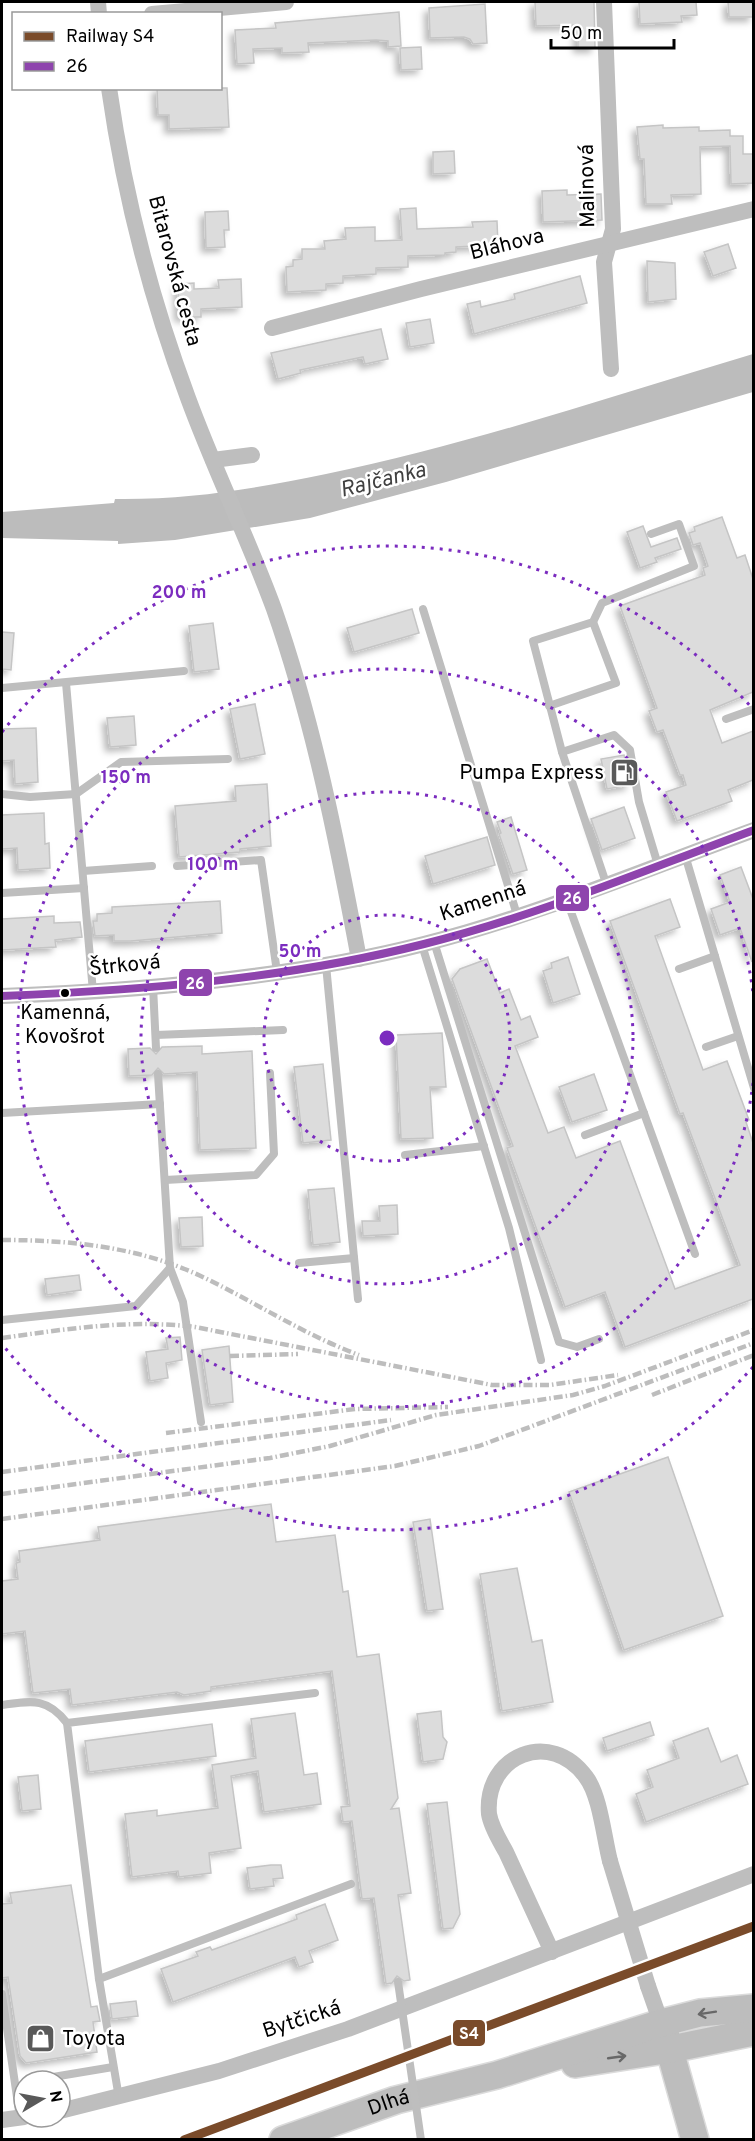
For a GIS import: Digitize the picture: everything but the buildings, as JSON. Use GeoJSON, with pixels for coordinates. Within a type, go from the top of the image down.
{"type":"FeatureCollection","features":[{"type":"Feature","properties":{"kind":"main road"},"geometry":{"type":"LineString","coordinates":[[497,2075],[700,2013],[753,2008]]}},
{"type":"Feature","properties":{"kind":"main road"},"geometry":{"type":"LineString","coordinates":[[661,2024],[671,2049],[695,2139]]}},
{"type":"Feature","properties":{"kind":"main road"},"geometry":{"type":"LineString","coordinates":[[497,2075],[671,2049],[753,2032]]}},
{"type":"Feature","properties":{"kind":"main road","name":"Dlhá"},"geometry":{"type":"LineString","coordinates":[[283,2139],[396,2100],[497,2075]]}},
{"type":"Feature","properties":{"kind":"street"},"geometry":{"type":"LineString","coordinates":[[174,12],[286,2]]}},
{"type":"Feature","properties":{"kind":"street","name":"Malinová"},"geometry":{"type":"LineString","coordinates":[[604,2],[614,228],[604,262],[610,369]]}},
{"type":"Feature","properties":{"kind":"street","name":"Bitarovská cesta"},"geometry":{"type":"LineString","coordinates":[[109,90],[146,266],[188,399],[251,552],[286,647],[314,743],[331,807],[359,959]]}},
{"type":"Feature","properties":{"kind":"street","name":"Bláhova"},"geometry":{"type":"LineString","coordinates":[[272,328],[753,209]]}},
{"type":"Feature","properties":{"kind":"street"},"geometry":{"type":"LineString","coordinates":[[216,467],[252,455]]}},
{"type":"Feature","properties":{"kind":"street","name":"Kamenná"},"geometry":{"type":"LineString","coordinates":[[359,959],[428,943],[517,915],[753,832]]}},
{"type":"Feature","properties":{"kind":"street","name":"Štrková"},"geometry":{"type":"LineString","coordinates":[[2,996],[93,993],[277,972],[359,959]]}},
{"type":"Feature","properties":{"kind":"street"},"geometry":{"type":"LineString","coordinates":[[552,1952],[490,1818],[491,1786],[500,1769],[516,1756],[539,1751],[559,1755],[574,1763],[588,1778],[610,1860],[661,2024]]}},
{"type":"Feature","properties":{"kind":"street","name":"Bytčická"},"geometry":{"type":"LineString","coordinates":[[72,2108],[219,2071],[348,2029],[753,1874]]}},
{"type":"Feature","properties":{"kind":"lane"},"geometry":{"type":"LineString","coordinates":[[549,706],[616,683],[593,622],[602,603],[694,566],[679,524],[651,534]]}},
{"type":"Feature","properties":{"kind":"lane"},"geometry":{"type":"LineString","coordinates":[[423,609],[517,915]]}},
{"type":"Feature","properties":{"kind":"lane"},"geometry":{"type":"LineString","coordinates":[[593,622],[532,641],[562,752],[606,883]]}},
{"type":"Feature","properties":{"kind":"lane"},"geometry":{"type":"LineString","coordinates":[[2,688],[184,671]]}},
{"type":"Feature","properties":{"kind":"lane"},"geometry":{"type":"LineString","coordinates":[[66,683],[93,993]]}},
{"type":"Feature","properties":{"kind":"lane"},"geometry":{"type":"LineString","coordinates":[[726,719],[753,709]]}},
{"type":"Feature","properties":{"kind":"lane"},"geometry":{"type":"LineString","coordinates":[[562,752],[614,735],[630,750],[639,802],[658,865]]}},
{"type":"Feature","properties":{"kind":"lane"},"geometry":{"type":"LineString","coordinates":[[2,794],[30,797],[76,794],[121,762],[228,759]]}},
{"type":"Feature","properties":{"kind":"lane"},"geometry":{"type":"LineString","coordinates":[[684,855],[753,1088]]}},
{"type":"Feature","properties":{"kind":"lane"},"geometry":{"type":"LineString","coordinates":[[177,866],[261,860],[277,972]]}},
{"type":"Feature","properties":{"kind":"lane"},"geometry":{"type":"LineString","coordinates":[[83,872],[153,866]]}},
{"type":"Feature","properties":{"kind":"lane"},"geometry":{"type":"LineString","coordinates":[[2,893],[84,888]]}},
{"type":"Feature","properties":{"kind":"lane"},"geometry":{"type":"LineString","coordinates":[[566,898],[695,1254]]}},
{"type":"Feature","properties":{"kind":"lane"},"geometry":{"type":"LineString","coordinates":[[428,943],[509,1228],[541,1360]]}},
{"type":"Feature","properties":{"kind":"lane"},"geometry":{"type":"LineString","coordinates":[[428,943],[559,1342],[577,1347],[599,1339]]}},
{"type":"Feature","properties":{"kind":"lane"},"geometry":{"type":"LineString","coordinates":[[679,969],[715,956]]}},
{"type":"Feature","properties":{"kind":"lane"},"geometry":{"type":"LineString","coordinates":[[326,965],[358,1299]]}},
{"type":"Feature","properties":{"kind":"lane"},"geometry":{"type":"LineString","coordinates":[[153,986],[156,1048]]}},
{"type":"Feature","properties":{"kind":"lane"},"geometry":{"type":"LineString","coordinates":[[156,1035],[283,1030]]}},
{"type":"Feature","properties":{"kind":"lane"},"geometry":{"type":"LineString","coordinates":[[706,1047],[738,1036]]}},
{"type":"Feature","properties":{"kind":"lane"},"geometry":{"type":"LineString","coordinates":[[165,1180],[256,1175],[274,1155],[270,1073]]}},
{"type":"Feature","properties":{"kind":"lane"},"geometry":{"type":"LineString","coordinates":[[158,1074],[170,1268],[183,1302],[201,1422]]}},
{"type":"Feature","properties":{"kind":"lane"},"geometry":{"type":"LineString","coordinates":[[2,1113],[160,1104]]}},
{"type":"Feature","properties":{"kind":"lane"},"geometry":{"type":"LineString","coordinates":[[585,1136],[644,1113]]}},
{"type":"Feature","properties":{"kind":"lane"},"geometry":{"type":"LineString","coordinates":[[405,1155],[484,1146]]}},
{"type":"Feature","properties":{"kind":"lane"},"geometry":{"type":"LineString","coordinates":[[299,1263],[354,1258]]}},
{"type":"Feature","properties":{"kind":"lane"},"geometry":{"type":"LineString","coordinates":[[2,1320],[136,1306],[170,1268]]}},
{"type":"Feature","properties":{"kind":"lane"},"geometry":{"type":"LineString","coordinates":[[67,1723],[315,1693]]}},
{"type":"Feature","properties":{"kind":"lane"},"geometry":{"type":"LineString","coordinates":[[2,1705],[35,1701],[56,1708],[67,1723],[99,1980],[119,2098]]}},
{"type":"Feature","properties":{"kind":"lane"},"geometry":{"type":"LineString","coordinates":[[99,1980],[351,1884]]}},
{"type":"Feature","properties":{"kind":"lane"},"geometry":{"type":"LineString","coordinates":[[398,1982],[421,2139]]}},
{"type":"Feature","properties":{"kind":"lane"},"geometry":{"type":"LineString","coordinates":[[2,1994],[12,2069]]}},
{"type":"Feature","properties":{"kind":"lane"},"geometry":{"type":"LineString","coordinates":[[72,2074],[113,2067]]}},
{"type":"Feature","properties":{"kind":"water","name":"Rajčanka"},"geometry":{"type":"Polygon","coordinates":[[[753,354],[753,392],[446,482],[310,518],[175,540],[118,544],[118,541],[2,538],[2,512],[114,503],[115,499],[169,498],[221,493],[326,474],[488,434],[753,354]]]}},
{"type":"Feature","properties":{"kind":"railway"},"geometry":{"type":"LineString","coordinates":[[2,1240],[81,1244],[158,1259],[207,1279],[301,1329],[359,1355]]}},
{"type":"Feature","properties":{"kind":"railway"},"geometry":{"type":"LineString","coordinates":[[2,1338],[98,1326],[171,1325],[195,1327],[492,1385],[550,1385],[618,1375]]}},
{"type":"Feature","properties":{"kind":"railway"},"geometry":{"type":"LineString","coordinates":[[2,1494],[270,1458],[330,1446],[436,1415],[573,1395],[605,1386],[754,1330]]}},
{"type":"Feature","properties":{"kind":"railway"},"geometry":{"type":"LineString","coordinates":[[2,1519],[395,1466],[479,1446],[754,1343]]}},
{"type":"Feature","properties":{"kind":"railway"},"geometry":{"type":"LineString","coordinates":[[230,1356],[298,1354]]}},
{"type":"Feature","properties":{"kind":"railway"},"geometry":{"type":"LineString","coordinates":[[652,1395],[754,1355]]}},
{"type":"Feature","properties":{"kind":"railway"},"geometry":{"type":"LineString","coordinates":[[166,1433],[355,1409],[448,1407]]}},
{"type":"Feature","properties":{"kind":"railway"},"geometry":{"type":"LineString","coordinates":[[2,1472],[391,1420]]}},
{"type":"Feature","properties":{"kind":"rail line","name":"S4"},"geometry":{"type":"LineString","coordinates":[[184,2140],[754,1926]]}},
{"type":"Feature","properties":{"kind":"transit line","name":"26"},"geometry":{"type":"LineString","coordinates":[[2,996],[214,981],[372,956],[466,933],[508,920],[590,892],[754,830]]}},
{"type":"Feature","properties":{"kind":"place","name":"Pumpa Express"},"geometry":{"type":"Point","coordinates":[625,773]}},
{"type":"Feature","properties":{"kind":"place","name":"Kamenná, Kovošrot"},"geometry":{"type":"Point","coordinates":[65,993]}},
{"type":"Feature","properties":{"kind":"place","name":"Toyota"},"geometry":{"type":"Point","coordinates":[41,2039]}}]}
